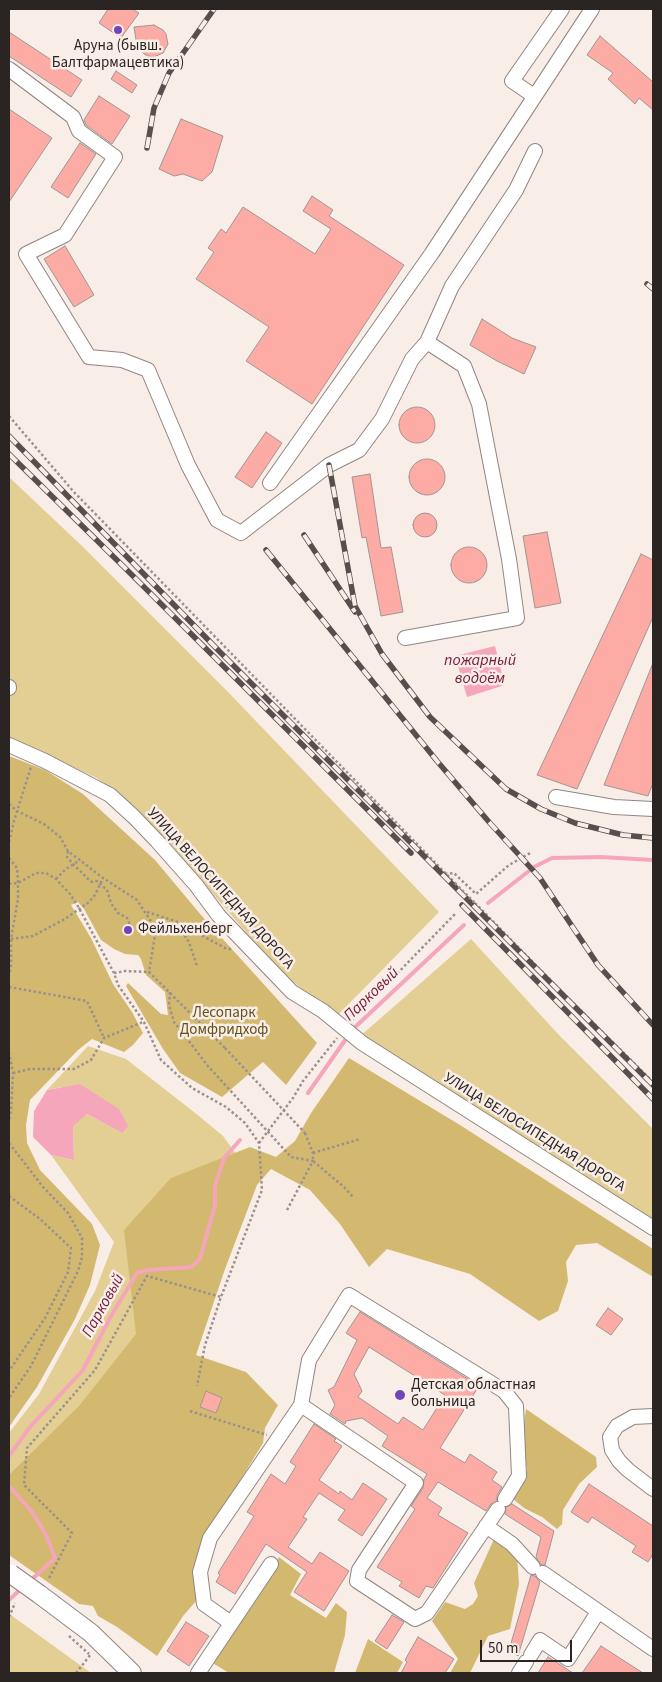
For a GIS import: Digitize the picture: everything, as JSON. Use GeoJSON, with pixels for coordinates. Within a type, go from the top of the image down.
{"type":"FeatureCollection","features":[{"type":"Feature","properties":{"kind":"main road"},"geometry":{"type":"LineString","coordinates":[[10,1573],[91,1633],[95,1649],[132,1673]]}},
{"type":"Feature","properties":{"kind":"street"},"geometry":{"type":"LineString","coordinates":[[534,96],[512,81],[562,9]]}},
{"type":"Feature","properties":{"kind":"street"},"geometry":{"type":"LineString","coordinates":[[270,483],[432,253],[592,9]]}},
{"type":"Feature","properties":{"kind":"street"},"geometry":{"type":"LineString","coordinates":[[9,69],[73,117],[79,131],[115,157],[64,235],[26,254],[89,357],[122,360],[148,370],[188,465],[216,520],[241,533],[329,465],[359,450],[382,419],[412,359],[426,342],[452,286],[516,190],[535,151]]}},
{"type":"Feature","properties":{"kind":"street"},"geometry":{"type":"LineString","coordinates":[[405,638],[517,618],[509,559],[479,404],[464,366],[426,342]]}},
{"type":"Feature","properties":{"kind":"street","name":"УЛИЦА ВЕЛОСИПЕДНАЯ ДОРОГА"},"geometry":{"type":"LineString","coordinates":[[9,745],[110,795],[134,817],[196,886],[219,916],[292,992],[323,1011],[362,1043],[653,1228]]}},
{"type":"Feature","properties":{"kind":"street"},"geometry":{"type":"LineString","coordinates":[[556,797],[614,807],[653,808]]}},
{"type":"Feature","properties":{"kind":"street"},"geometry":{"type":"LineString","coordinates":[[231,1623],[204,1604],[200,1572],[210,1538],[301,1405],[310,1360],[349,1295],[504,1392],[516,1406],[519,1476],[427,1613],[414,1619],[357,1581],[359,1570],[416,1483],[301,1405]]}},
{"type":"Feature","properties":{"kind":"street"},"geometry":{"type":"LineString","coordinates":[[653,1416],[633,1417],[617,1426],[610,1437],[612,1450],[619,1461],[653,1489]]}},
{"type":"Feature","properties":{"kind":"street"},"geometry":{"type":"LineString","coordinates":[[486,1526],[512,1544],[538,1570],[653,1649]]}},
{"type":"Feature","properties":{"kind":"street"},"geometry":{"type":"LineString","coordinates":[[198,1673],[271,1564]]}},
{"type":"Feature","properties":{"kind":"street"},"geometry":{"type":"LineString","coordinates":[[525,1663],[540,1640],[568,1658],[598,1612]]}},
{"type":"Feature","properties":{"kind":"path"},"geometry":{"type":"LineString","coordinates":[[9,416],[73,491],[446,875],[653,1082]]}},
{"type":"Feature","properties":{"kind":"path"},"geometry":{"type":"LineString","coordinates":[[9,842],[34,756]]}},
{"type":"Feature","properties":{"kind":"path"},"geometry":{"type":"LineString","coordinates":[[9,804],[44,824],[60,836],[68,850],[80,860],[103,878],[137,900],[156,929],[149,972]]}},
{"type":"Feature","properties":{"kind":"path"},"geometry":{"type":"LineString","coordinates":[[68,850],[67,856],[74,865],[88,879],[100,883],[107,890],[111,903],[118,913],[127,918],[134,932]]}},
{"type":"Feature","properties":{"kind":"path"},"geometry":{"type":"LineString","coordinates":[[446,875],[454,873],[476,894],[508,865],[532,852]]}},
{"type":"Feature","properties":{"kind":"path"},"geometry":{"type":"LineString","coordinates":[[9,858],[17,868],[18,883],[18,900],[10,946],[11,965],[9,974]]}},
{"type":"Feature","properties":{"kind":"path"},"geometry":{"type":"LineString","coordinates":[[56,879],[80,860]]}},
{"type":"Feature","properties":{"kind":"path"},"geometry":{"type":"LineString","coordinates":[[9,884],[18,883],[36,874],[46,873],[56,879],[70,894],[79,908],[114,973],[118,985],[144,1022],[161,1060],[192,1088],[226,1107],[245,1123],[259,1143],[262,1190],[221,1297],[205,1345],[197,1386]]}},
{"type":"Feature","properties":{"kind":"path"},"geometry":{"type":"LineString","coordinates":[[11,939],[33,936],[46,930],[89,902],[95,895],[103,878]]}},
{"type":"Feature","properties":{"kind":"path"},"geometry":{"type":"LineString","coordinates":[[145,912],[176,921],[227,949],[251,949]]}},
{"type":"Feature","properties":{"kind":"path"},"geometry":{"type":"LineString","coordinates":[[259,1143],[293,1098],[303,1081],[455,914]]}},
{"type":"Feature","properties":{"kind":"path"},"geometry":{"type":"LineString","coordinates":[[176,921],[189,942],[197,966]]}},
{"type":"Feature","properties":{"kind":"path"},"geometry":{"type":"LineString","coordinates":[[114,973],[125,971],[149,972],[225,1048],[305,1133],[313,1153],[313,1162],[287,1210]]}},
{"type":"Feature","properties":{"kind":"path"},"geometry":{"type":"LineString","coordinates":[[9,987],[87,1001],[104,1038]]}},
{"type":"Feature","properties":{"kind":"path"},"geometry":{"type":"LineString","coordinates":[[170,992],[170,1005],[174,1022],[207,1065],[291,1157],[313,1162],[344,1187],[353,1197]]}},
{"type":"Feature","properties":{"kind":"path"},"geometry":{"type":"LineString","coordinates":[[13,1073],[30,1070],[74,1069],[91,1060],[104,1038],[144,1022]]}},
{"type":"Feature","properties":{"kind":"path"},"geometry":{"type":"LineString","coordinates":[[9,1052],[13,1073],[9,1120]]}},
{"type":"Feature","properties":{"kind":"path"},"geometry":{"type":"LineString","coordinates":[[313,1153],[360,1139]]}},
{"type":"Feature","properties":{"kind":"path"},"geometry":{"type":"LineString","coordinates":[[9,1143],[43,1187],[68,1213],[82,1238],[82,1257],[78,1271],[32,1366],[9,1398]]}},
{"type":"Feature","properties":{"kind":"path"},"geometry":{"type":"LineString","coordinates":[[9,1196],[40,1219],[71,1248],[68,1272],[45,1318],[9,1371]]}},
{"type":"Feature","properties":{"kind":"path"},"geometry":{"type":"LineString","coordinates":[[49,1578],[72,1533],[24,1485],[27,1448],[95,1370],[147,1276],[221,1297]]}},
{"type":"Feature","properties":{"kind":"path"},"geometry":{"type":"LineString","coordinates":[[190,1411],[265,1434]]}},
{"type":"Feature","properties":{"kind":"path"},"geometry":{"type":"LineString","coordinates":[[9,1617],[15,1603]]}},
{"type":"Feature","properties":{"kind":"path"},"geometry":{"type":"LineString","coordinates":[[62,1631],[95,1649]]}},
{"type":"Feature","properties":{"kind":"path"},"geometry":{"type":"LineString","coordinates":[[95,1649],[97,1661]]}},
{"type":"Feature","properties":{"kind":"path"},"geometry":{"type":"LineString","coordinates":[[76,1673],[95,1649]]}},
{"type":"Feature","properties":{"kind":"shaded area"},"geometry":{"type":"Polygon","coordinates":[[[9,477],[82,546],[229,693],[439,912],[334,1019],[271,961],[163,836],[97,778],[9,738],[9,477]]]}},
{"type":"Feature","properties":{"kind":"shaded area"},"geometry":{"type":"Polygon","coordinates":[[[471,939],[558,1034],[653,1129],[653,1225],[358,1038],[471,939]]]}},
{"type":"Feature","properties":{"kind":"shaded area"},"geometry":{"type":"Polygon","coordinates":[[[88,1046],[126,1059],[199,1116],[223,1136],[249,1172],[9,1542],[9,1433],[39,1394],[95,1291],[114,1242],[51,1155],[74,1160],[73,1125],[87,1114],[122,1133],[62,1087],[47,1090],[88,1046]]]}},
{"type":"Feature","properties":{"kind":"shaded area"},"geometry":{"type":"Polygon","coordinates":[[[9,1613],[15,1618],[91,1673],[9,1673],[9,1613]]]}},
{"type":"Feature","properties":{"kind":"green space","name":"Лесопарк Домфридхоф"},"geometry":{"type":"Polygon","coordinates":[[[9,756],[45,770],[83,794],[155,860],[201,915],[317,1043],[286,1085],[263,1062],[222,1097],[180,1073],[163,1049],[126,986],[128,983],[161,1014],[168,1015],[165,992],[146,975],[138,955],[125,954],[101,940],[84,909],[78,902],[71,905],[91,938],[113,984],[132,1012],[143,1033],[124,1052],[92,1039],[78,1050],[30,1100],[26,1125],[27,1143],[40,1170],[92,1224],[100,1245],[90,1285],[75,1319],[37,1387],[9,1427],[9,756]]]}},
{"type":"Feature","properties":{"kind":"green space"},"geometry":{"type":"Polygon","coordinates":[[[349,1058],[460,1125],[653,1249],[653,1277],[597,1243],[576,1245],[566,1262],[568,1281],[558,1311],[539,1321],[470,1274],[387,1249],[369,1267],[340,1224],[310,1190],[271,1169],[257,1185],[225,1269],[196,1355],[246,1372],[278,1405],[265,1428],[263,1443],[208,1533],[195,1566],[197,1600],[183,1616],[157,1656],[117,1627],[98,1616],[93,1606],[79,1604],[9,1555],[9,1475],[79,1406],[136,1334],[124,1230],[171,1178],[250,1147],[276,1157],[295,1141],[311,1113],[349,1058]]]}},
{"type":"Feature","properties":{"kind":"green space"},"geometry":{"type":"Polygon","coordinates":[[[526,1409],[596,1457],[597,1467],[579,1484],[563,1510],[562,1524],[557,1529],[512,1498],[527,1470],[522,1438],[526,1409]]]}},
{"type":"Feature","properties":{"kind":"green space"},"geometry":{"type":"Polygon","coordinates":[[[495,1537],[517,1555],[519,1584],[510,1629],[488,1636],[470,1673],[450,1673],[458,1659],[432,1621],[445,1602],[465,1609],[473,1604],[478,1596],[474,1583],[495,1537]]]}},
{"type":"Feature","properties":{"kind":"green space"},"geometry":{"type":"Polygon","coordinates":[[[279,1557],[301,1574],[290,1595],[326,1618],[336,1603],[347,1612],[345,1635],[334,1673],[229,1673],[211,1662],[279,1557]]]}},
{"type":"Feature","properties":{"kind":"green space"},"geometry":{"type":"Polygon","coordinates":[[[368,1639],[403,1662],[397,1673],[355,1673],[368,1639]]]}},
{"type":"Feature","properties":{"kind":"water","name":"пожарный водоём"},"geometry":{"type":"Polygon","coordinates":[[[495,646],[505,685],[467,697],[455,656],[495,646]]]}},
{"type":"Feature","properties":{"kind":"water"},"geometry":{"type":"Polygon","coordinates":[[[80,1084],[119,1109],[128,1126],[122,1133],[87,1114],[73,1126],[74,1160],[51,1155],[33,1137],[34,1111],[47,1090],[80,1084]]]}},
{"type":"Feature","properties":{"kind":"building","name":"Аруна (бывш. Балтфармацевтика)"},"geometry":{"type":"Polygon","coordinates":[[[108,9],[132,9],[139,13],[121,38],[99,23],[108,9]]]}},
{"type":"Feature","properties":{"kind":"building"},"geometry":{"type":"Polygon","coordinates":[[[154,25],[166,34],[168,44],[163,53],[154,57],[144,54],[137,46],[134,27],[154,25]]]}},
{"type":"Feature","properties":{"kind":"building"},"geometry":{"type":"Polygon","coordinates":[[[9,32],[82,80],[71,97],[9,56],[9,32]]]}},
{"type":"Feature","properties":{"kind":"building"},"geometry":{"type":"Polygon","coordinates":[[[600,36],[653,82],[653,110],[639,98],[635,104],[608,79],[613,73],[587,55],[600,36]]]}},
{"type":"Feature","properties":{"kind":"building"},"geometry":{"type":"Polygon","coordinates":[[[116,71],[137,85],[132,93],[111,79],[116,71]]]}},
{"type":"Feature","properties":{"kind":"building"},"geometry":{"type":"Polygon","coordinates":[[[99,96],[130,116],[112,144],[86,125],[84,120],[99,96]]]}},
{"type":"Feature","properties":{"kind":"building"},"geometry":{"type":"Polygon","coordinates":[[[9,109],[52,138],[9,202],[9,109]]]}},
{"type":"Feature","properties":{"kind":"building"},"geometry":{"type":"Polygon","coordinates":[[[181,119],[223,136],[212,172],[202,181],[183,174],[174,176],[159,169],[181,119]]]}},
{"type":"Feature","properties":{"kind":"building"},"geometry":{"type":"Polygon","coordinates":[[[80,143],[96,154],[68,198],[51,187],[80,143]]]}},
{"type":"Feature","properties":{"kind":"building"},"geometry":{"type":"Polygon","coordinates":[[[312,196],[333,210],[329,216],[404,265],[312,404],[246,361],[269,327],[196,279],[214,252],[208,248],[221,229],[226,233],[243,207],[315,254],[331,229],[303,211],[312,196]]]}},
{"type":"Feature","properties":{"kind":"building"},"geometry":{"type":"Polygon","coordinates":[[[65,246],[94,295],[74,307],[44,259],[65,246]]]}},
{"type":"Feature","properties":{"kind":"building"},"geometry":{"type":"Polygon","coordinates":[[[482,319],[512,338],[536,347],[524,374],[470,345],[482,319]]]}},
{"type":"Feature","properties":{"kind":"building"},"geometry":{"type":"Polygon","coordinates":[[[417,407],[424,408],[430,412],[434,418],[434,432],[430,438],[424,442],[417,443],[410,442],[404,438],[400,432],[399,425],[400,418],[404,412],[410,408],[417,407]]]}},
{"type":"Feature","properties":{"kind":"building"},"geometry":{"type":"Polygon","coordinates":[[[266,432],[282,443],[252,488],[235,477],[266,432]]]}},
{"type":"Feature","properties":{"kind":"building"},"geometry":{"type":"Polygon","coordinates":[[[427,459],[434,460],[440,464],[444,470],[444,484],[440,490],[434,494],[427,495],[420,494],[414,490],[410,484],[409,477],[410,470],[414,464],[420,460],[427,459]]]}},
{"type":"Feature","properties":{"kind":"building"},"geometry":{"type":"Polygon","coordinates":[[[370,474],[381,548],[391,547],[403,612],[381,616],[366,537],[362,538],[352,477],[370,474]]]}},
{"type":"Feature","properties":{"kind":"building"},"geometry":{"type":"Polygon","coordinates":[[[425,513],[433,517],[437,525],[433,533],[425,537],[417,533],[413,525],[417,517],[425,513]]]}},
{"type":"Feature","properties":{"kind":"building"},"geometry":{"type":"Polygon","coordinates":[[[547,532],[561,603],[535,608],[523,536],[547,532]]]}},
{"type":"Feature","properties":{"kind":"building"},"geometry":{"type":"Polygon","coordinates":[[[469,547],[482,552],[487,565],[482,578],[469,583],[456,578],[451,565],[456,552],[469,547]]]}},
{"type":"Feature","properties":{"kind":"building"},"geometry":{"type":"Polygon","coordinates":[[[641,554],[653,560],[653,617],[577,789],[537,775],[641,554]]]}},
{"type":"Feature","properties":{"kind":"building"},"geometry":{"type":"Polygon","coordinates":[[[653,663],[653,783],[648,796],[604,785],[653,663]]]}},
{"type":"Feature","properties":{"kind":"building"},"geometry":{"type":"Polygon","coordinates":[[[608,1308],[623,1319],[611,1335],[596,1325],[608,1308]]]}},
{"type":"Feature","properties":{"kind":"building"},"geometry":{"type":"Polygon","coordinates":[[[360,1312],[479,1386],[440,1448],[465,1463],[470,1454],[497,1472],[492,1480],[502,1487],[497,1495],[497,1501],[491,1504],[486,1511],[438,1482],[427,1498],[442,1508],[438,1515],[468,1533],[433,1588],[426,1586],[419,1598],[399,1586],[402,1582],[377,1567],[415,1509],[411,1506],[423,1488],[424,1479],[427,1474],[382,1446],[388,1436],[362,1418],[346,1421],[345,1424],[330,1414],[335,1405],[328,1390],[334,1387],[357,1340],[346,1333],[360,1312]],[[369,1347],[354,1374],[362,1391],[358,1397],[398,1424],[403,1417],[423,1430],[445,1395],[369,1347]]]}},
{"type":"Feature","properties":{"kind":"building"},"geometry":{"type":"Polygon","coordinates":[[[206,1391],[222,1398],[216,1413],[200,1407],[206,1391]]]}},
{"type":"Feature","properties":{"kind":"building"},"geometry":{"type":"Polygon","coordinates":[[[314,1424],[336,1439],[334,1441],[342,1446],[319,1480],[339,1494],[340,1491],[352,1500],[363,1483],[387,1499],[362,1536],[338,1520],[345,1510],[319,1493],[303,1517],[307,1519],[288,1547],[312,1564],[320,1552],[349,1571],[324,1611],[294,1592],[307,1572],[266,1544],[235,1594],[216,1582],[220,1575],[218,1573],[254,1516],[247,1512],[271,1474],[285,1484],[296,1466],[290,1462],[314,1424]]]}},
{"type":"Feature","properties":{"kind":"building"},"geometry":{"type":"Polygon","coordinates":[[[589,1484],[653,1526],[653,1554],[648,1562],[632,1552],[636,1546],[592,1517],[588,1523],[571,1512],[589,1484]]]}},
{"type":"Feature","properties":{"kind":"building"},"geometry":{"type":"Polygon","coordinates":[[[512,1504],[554,1531],[545,1565],[541,1565],[536,1557],[541,1537],[505,1514],[506,1507],[512,1504]]]}},
{"type":"Feature","properties":{"kind":"building"},"geometry":{"type":"Polygon","coordinates":[[[531,1575],[535,1576],[540,1582],[518,1656],[509,1650],[531,1575]]]}},
{"type":"Feature","properties":{"kind":"building"},"geometry":{"type":"Polygon","coordinates":[[[392,1615],[404,1622],[387,1649],[375,1641],[392,1615]]]}},
{"type":"Feature","properties":{"kind":"building"},"geometry":{"type":"Polygon","coordinates":[[[186,1622],[209,1636],[189,1666],[167,1651],[186,1622]]]}},
{"type":"Feature","properties":{"kind":"building"},"geometry":{"type":"Polygon","coordinates":[[[418,1637],[454,1659],[445,1673],[401,1673],[407,1662],[405,1660],[418,1637]]]}},
{"type":"Feature","properties":{"kind":"building"},"geometry":{"type":"Polygon","coordinates":[[[601,1646],[643,1673],[582,1673],[601,1646]]]}},
{"type":"Feature","properties":{"kind":"building"},"geometry":{"type":"Polygon","coordinates":[[[548,1657],[573,1673],[538,1673],[548,1657]]]}},
{"type":"Feature","properties":{"kind":"waterway","name":"Парковый"},"geometry":{"type":"LineString","coordinates":[[488,903],[534,867],[552,858],[601,857],[653,860]]}},
{"type":"Feature","properties":{"kind":"waterway","name":"Парковый"},"geometry":{"type":"LineString","coordinates":[[352,1030],[464,925]]}},
{"type":"Feature","properties":{"kind":"waterway","name":"Парковый"},"geometry":{"type":"LineString","coordinates":[[308,1093],[348,1036]]}},
{"type":"Feature","properties":{"kind":"waterway","name":"Парковый"},"geometry":{"type":"LineString","coordinates":[[9,1456],[30,1427],[83,1370],[111,1316],[137,1273],[149,1270],[191,1267],[200,1259],[215,1205],[215,1186],[224,1158],[240,1140]]}},
{"type":"Feature","properties":{"kind":"waterway","name":"Парковый"},"geometry":{"type":"LineString","coordinates":[[9,1486],[33,1513],[47,1537],[55,1558],[29,1582]]}},
{"type":"Feature","properties":{"kind":"waterway","name":"Парковый"},"geometry":{"type":"LineString","coordinates":[[9,1600],[22,1588]]}},
{"type":"Feature","properties":{"kind":"railway"},"geometry":{"type":"LineString","coordinates":[[147,148],[154,108],[169,73],[214,9]]}},
{"type":"Feature","properties":{"kind":"railway"},"geometry":{"type":"LineString","coordinates":[[647,284],[653,289]]}},
{"type":"Feature","properties":{"kind":"railway"},"geometry":{"type":"LineString","coordinates":[[9,436],[219,651],[653,1085]]}},
{"type":"Feature","properties":{"kind":"railway"},"geometry":{"type":"LineString","coordinates":[[9,454],[411,853]]}},
{"type":"Feature","properties":{"kind":"railway"},"geometry":{"type":"LineString","coordinates":[[329,465],[355,606],[382,654],[430,717],[506,789],[541,809],[575,823],[623,835],[653,838]]}},
{"type":"Feature","properties":{"kind":"railway"},"geometry":{"type":"LineString","coordinates":[[304,535],[355,612]]}},
{"type":"Feature","properties":{"kind":"railway"},"geometry":{"type":"LineString","coordinates":[[266,550],[437,761],[540,878],[598,965],[653,1025]]}},
{"type":"Feature","properties":{"kind":"railway"},"geometry":{"type":"LineString","coordinates":[[462,905],[653,1099]]}},
{"type":"Feature","properties":{"kind":"place","name":"Аруна (бывш. Балтфармацевтика)"},"geometry":{"type":"Point","coordinates":[118,30]}},
{"type":"Feature","properties":{"kind":"place","name":"Фейльхенберг"},"geometry":{"type":"Point","coordinates":[128,930]}},
{"type":"Feature","properties":{"kind":"place","name":"Детская областная больница"},"geometry":{"type":"Point","coordinates":[400,1395]}}]}
